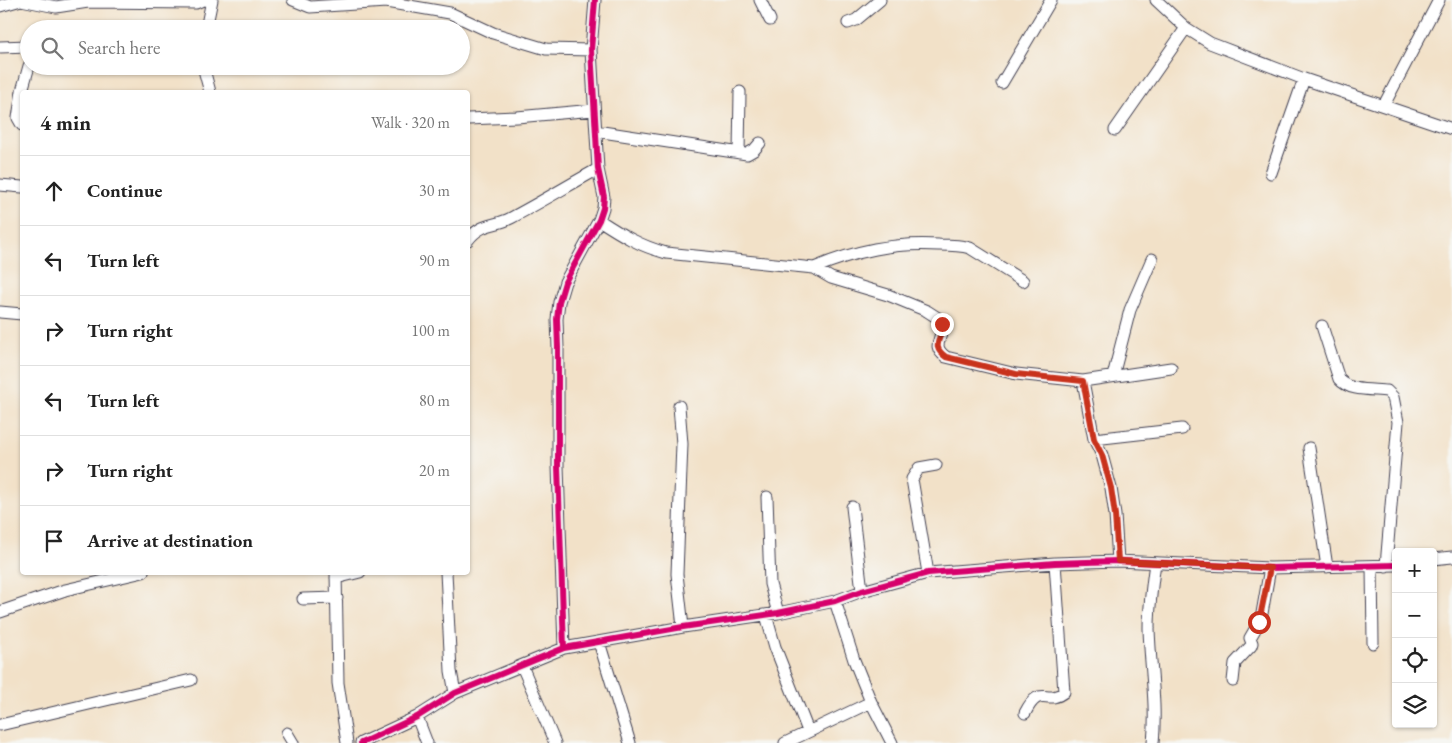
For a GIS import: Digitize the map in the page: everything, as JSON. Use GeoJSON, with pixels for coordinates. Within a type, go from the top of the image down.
{"type":"FeatureCollection","features":[{"type":"Feature","properties":{"kind":"street"},"geometry":{"type":"LineString","coordinates":[[0,6],[21,0],[56,7],[88,2],[175,1],[205,3],[206,20]]}},
{"type":"Feature","properties":{"kind":"street"},"geometry":{"type":"LineString","coordinates":[[293,0],[310,7],[386,2],[450,13],[466,20]]}},
{"type":"Feature","properties":{"kind":"street"},"geometry":{"type":"LineString","coordinates":[[564,648],[558,466],[557,319],[558,302],[564,282],[599,220],[604,197],[598,169],[591,50],[595,0]]}},
{"type":"Feature","properties":{"kind":"street"},"geometry":{"type":"LineString","coordinates":[[760,0],[770,20]]}},
{"type":"Feature","properties":{"kind":"street"},"geometry":{"type":"LineString","coordinates":[[848,23],[856,20],[880,0]]}},
{"type":"Feature","properties":{"kind":"street"},"geometry":{"type":"LineString","coordinates":[[1002,83],[1051,0]]}},
{"type":"Feature","properties":{"kind":"street"},"geometry":{"type":"LineString","coordinates":[[1156,0],[1186,28],[1210,43],[1304,79],[1452,129]]}},
{"type":"Feature","properties":{"kind":"street"},"geometry":{"type":"LineString","coordinates":[[1384,105],[1439,0]]}},
{"type":"Feature","properties":{"kind":"street"},"geometry":{"type":"LineString","coordinates":[[470,22],[493,32],[546,49],[591,50]]}},
{"type":"Feature","properties":{"kind":"street"},"geometry":{"type":"LineString","coordinates":[[1115,130],[1186,28]]}},
{"type":"Feature","properties":{"kind":"street"},"geometry":{"type":"LineString","coordinates":[[0,47],[20,46]]}},
{"type":"Feature","properties":{"kind":"street"},"geometry":{"type":"LineString","coordinates":[[22,90],[26,75]]}},
{"type":"Feature","properties":{"kind":"street"},"geometry":{"type":"LineString","coordinates":[[205,75],[209,90]]}},
{"type":"Feature","properties":{"kind":"street"},"geometry":{"type":"LineString","coordinates":[[1271,173],[1304,79]]}},
{"type":"Feature","properties":{"kind":"street"},"geometry":{"type":"LineString","coordinates":[[739,153],[740,92]]}},
{"type":"Feature","properties":{"kind":"street"},"geometry":{"type":"LineString","coordinates":[[20,104],[18,118],[20,122]]}},
{"type":"Feature","properties":{"kind":"street"},"geometry":{"type":"LineString","coordinates":[[470,119],[594,110]]}},
{"type":"Feature","properties":{"kind":"street"},"geometry":{"type":"LineString","coordinates":[[596,131],[747,154],[760,144]]}},
{"type":"Feature","properties":{"kind":"street"},"geometry":{"type":"LineString","coordinates":[[470,237],[483,226],[509,220],[598,169]]}},
{"type":"Feature","properties":{"kind":"street"},"geometry":{"type":"LineString","coordinates":[[0,185],[20,186]]}},
{"type":"Feature","properties":{"kind":"street"},"geometry":{"type":"LineString","coordinates":[[599,220],[630,240],[666,253],[814,268],[831,278],[888,295],[927,311],[941,320],[942,329],[937,347],[939,352],[946,357],[1016,374],[1083,381],[1171,368]]}},
{"type":"Feature","properties":{"kind":"street"},"geometry":{"type":"LineString","coordinates":[[814,268],[880,247],[919,244],[962,246],[970,248],[1023,281]]}},
{"type":"Feature","properties":{"kind":"street"},"geometry":{"type":"LineString","coordinates":[[1113,376],[1130,310],[1152,260]]}},
{"type":"Feature","properties":{"kind":"street"},"geometry":{"type":"LineString","coordinates":[[0,312],[20,314]]}},
{"type":"Feature","properties":{"kind":"street"},"geometry":{"type":"LineString","coordinates":[[361,743],[417,717],[455,693],[564,648],[683,627],[772,614],[835,601],[862,591],[928,573],[1055,563],[1118,561],[1270,568],[1391,565],[1398,422],[1393,397],[1387,391],[1369,390],[1343,383],[1339,379],[1322,326]]}},
{"type":"Feature","properties":{"kind":"street"},"geometry":{"type":"LineString","coordinates":[[1083,381],[1094,439],[1102,455],[1111,488],[1118,561]]}},
{"type":"Feature","properties":{"kind":"street"},"geometry":{"type":"LineString","coordinates":[[679,406],[682,444],[677,574],[683,627]]}},
{"type":"Feature","properties":{"kind":"street"},"geometry":{"type":"LineString","coordinates":[[1094,439],[1182,429]]}},
{"type":"Feature","properties":{"kind":"street"},"geometry":{"type":"LineString","coordinates":[[1309,448],[1327,567]]}},
{"type":"Feature","properties":{"kind":"street"},"geometry":{"type":"LineString","coordinates":[[928,573],[912,479],[919,468],[936,465]]}},
{"type":"Feature","properties":{"kind":"street"},"geometry":{"type":"LineString","coordinates":[[767,498],[770,584],[775,647],[808,731]]}},
{"type":"Feature","properties":{"kind":"street"},"geometry":{"type":"LineString","coordinates":[[852,507],[862,591]]}},
{"type":"Feature","properties":{"kind":"street"},"geometry":{"type":"LineString","coordinates":[[1437,559],[1452,557]]}},
{"type":"Feature","properties":{"kind":"street"},"geometry":{"type":"LineString","coordinates":[[1025,713],[1032,699],[1060,695],[1064,692],[1055,563]]}},
{"type":"Feature","properties":{"kind":"street"},"geometry":{"type":"LineString","coordinates":[[1153,743],[1155,721],[1149,628],[1155,563]]}},
{"type":"Feature","properties":{"kind":"street"},"geometry":{"type":"LineString","coordinates":[[1372,566],[1373,643]]}},
{"type":"Feature","properties":{"kind":"street"},"geometry":{"type":"LineString","coordinates":[[1233,680],[1235,663],[1252,643],[1250,638],[1261,619],[1270,568]]}},
{"type":"Feature","properties":{"kind":"street"},"geometry":{"type":"LineString","coordinates":[[0,612],[65,590],[131,575]]}},
{"type":"Feature","properties":{"kind":"street"},"geometry":{"type":"LineString","coordinates":[[336,575],[338,683],[347,743]]}},
{"type":"Feature","properties":{"kind":"street"},"geometry":{"type":"LineString","coordinates":[[446,575],[451,671],[455,693]]}},
{"type":"Feature","properties":{"kind":"street"},"geometry":{"type":"LineString","coordinates":[[303,599],[337,598]]}},
{"type":"Feature","properties":{"kind":"street"},"geometry":{"type":"LineString","coordinates":[[835,601],[854,660],[871,702],[892,743]]}},
{"type":"Feature","properties":{"kind":"street"},"geometry":{"type":"LineString","coordinates":[[599,642],[630,743]]}},
{"type":"Feature","properties":{"kind":"street"},"geometry":{"type":"LineString","coordinates":[[522,666],[555,743]]}},
{"type":"Feature","properties":{"kind":"street"},"geometry":{"type":"LineString","coordinates":[[0,725],[192,680]]}},
{"type":"Feature","properties":{"kind":"street"},"geometry":{"type":"LineString","coordinates":[[785,743],[871,702]]}},
{"type":"Feature","properties":{"kind":"street"},"geometry":{"type":"LineString","coordinates":[[417,717],[427,743]]}},
{"type":"Feature","properties":{"kind":"cycle path"},"geometry":{"type":"LineString","coordinates":[[564,648],[558,466],[557,319],[559,302],[565,282],[599,220],[603,208],[604,197],[598,169],[591,50],[595,0]]}},
{"type":"Feature","properties":{"kind":"cycle path"},"geometry":{"type":"LineString","coordinates":[[361,743],[417,717],[455,693],[564,648],[683,627],[778,613],[835,601],[862,591],[928,573],[1055,563],[1118,561],[1270,568],[1392,565]]}},
{"type":"Feature","properties":{"kind":"route"},"geometry":{"type":"LineString","coordinates":[[942,324],[937,347],[939,352],[946,357],[1016,374],[1083,381],[1094,439],[1102,455],[1111,488],[1118,561],[1270,568],[1259,622]]}}]}
